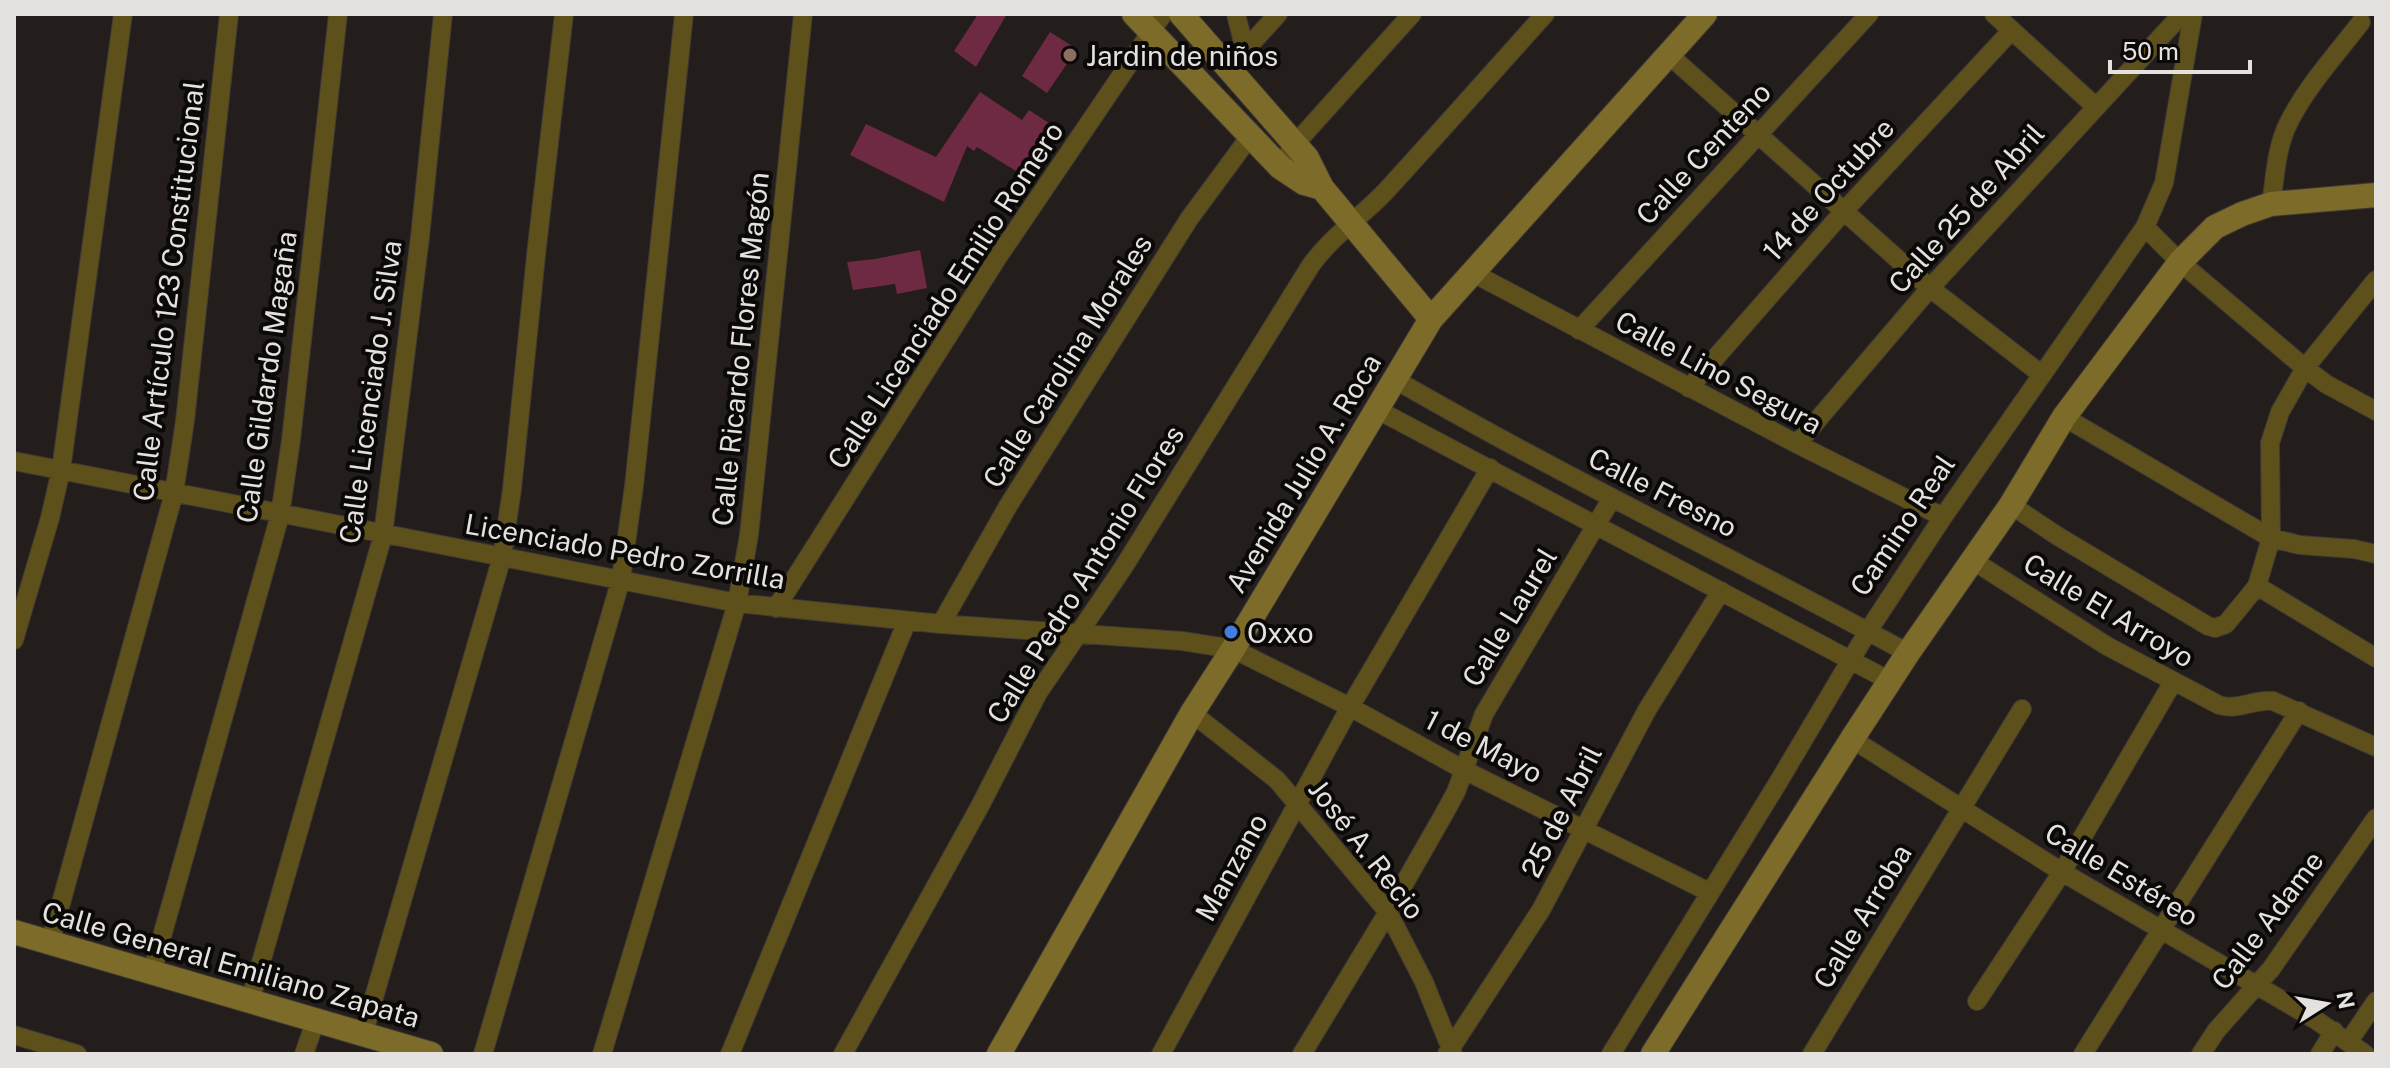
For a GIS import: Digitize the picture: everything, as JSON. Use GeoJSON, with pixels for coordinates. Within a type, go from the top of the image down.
{"type":"FeatureCollection","features":[{"type":"Feature","properties":{"kind":"street"},"geometry":{"type":"LineString","coordinates":[[14,640],[61,470],[123,14]]}},
{"type":"Feature","properties":{"kind":"street","name":"Calle Artículo 123 Constitucional"},"geometry":{"type":"LineString","coordinates":[[50,943],[174,493],[185,421],[229,14]]}},
{"type":"Feature","properties":{"kind":"street","name":"Calle Gildardo Magaña"},"geometry":{"type":"LineString","coordinates":[[152,972],[280,515],[338,14]]}},
{"type":"Feature","properties":{"kind":"street","name":"Calle Licenciado J. Silva"},"geometry":{"type":"LineString","coordinates":[[250,1001],[383,535],[420,237],[443,14]]}},
{"type":"Feature","properties":{"kind":"street"},"geometry":{"type":"LineString","coordinates":[[363,1035],[502,557],[564,14]]}},
{"type":"Feature","properties":{"kind":"street"},"geometry":{"type":"LineString","coordinates":[[483,1054],[621,579],[636,470],[684,14]]}},
{"type":"Feature","properties":{"kind":"street","name":"Calle Ricardo Flores Magón"},"geometry":{"type":"LineString","coordinates":[[602,1054],[737,603],[751,519],[803,14]]}},
{"type":"Feature","properties":{"kind":"street"},"geometry":{"type":"LineString","coordinates":[[1134,14],[1157,24],[1280,167],[1304,183],[1322,188]]}},
{"type":"Feature","properties":{"kind":"street"},"geometry":{"type":"LineString","coordinates":[[1181,14],[1237,60],[1307,158],[1322,188],[1431,319]]}},
{"type":"Feature","properties":{"kind":"street"},"geometry":{"type":"LineString","coordinates":[[1236,14],[1237,60]]}},
{"type":"Feature","properties":{"kind":"street"},"geometry":{"type":"LineString","coordinates":[[1237,60],[1278,14]]}},
{"type":"Feature","properties":{"kind":"street"},"geometry":{"type":"LineString","coordinates":[[1280,167],[1295,144],[1412,14]]}},
{"type":"Feature","properties":{"kind":"street","name":"Calle Pedro Antonio Flores"},"geometry":{"type":"LineString","coordinates":[[843,1054],[980,806],[1038,693],[1123,568],[1311,265],[1327,243],[1406,168],[1545,14]]}},
{"type":"Feature","properties":{"kind":"street","name":"Avenida Julio A. Roca"},"geometry":{"type":"LineString","coordinates":[[999,1054],[1192,713],[1431,319],[1705,14]]}},
{"type":"Feature","properties":{"kind":"street","name":"Calle Centeno"},"geometry":{"type":"LineString","coordinates":[[1579,330],[1869,14]]}},
{"type":"Feature","properties":{"kind":"street"},"geometry":{"type":"LineString","coordinates":[[1994,14],[2096,107]]}},
{"type":"Feature","properties":{"kind":"street","name":"Calle 25 de Abril"},"geometry":{"type":"LineString","coordinates":[[1797,444],[1930,288],[2182,14]]}},
{"type":"Feature","properties":{"kind":"street","name":"Camino Real"},"geometry":{"type":"LineString","coordinates":[[1611,1054],[1868,631],[2041,374],[2145,227],[2164,183],[2193,14]]}},
{"type":"Feature","properties":{"kind":"street"},"geometry":{"type":"LineString","coordinates":[[2271,204],[2279,153],[2287,126],[2306,94],[2361,22]]}},
{"type":"Feature","properties":{"kind":"street","name":"Calle Licenciado Emilio Romero"},"geometry":{"type":"LineString","coordinates":[[776,608],[998,257],[1157,24]]}},
{"type":"Feature","properties":{"kind":"street","name":"14 de Octubre"},"geometry":{"type":"LineString","coordinates":[[1689,388],[1844,211],[2012,30]]}},
{"type":"Feature","properties":{"kind":"street"},"geometry":{"type":"LineString","coordinates":[[1668,54],[1930,288],[2041,374]]}},
{"type":"Feature","properties":{"kind":"street","name":"Calle Carolina Morales"},"geometry":{"type":"LineString","coordinates":[[941,624],[1008,506],[1189,219],[1251,135]]}},
{"type":"Feature","properties":{"kind":"street"},"geometry":{"type":"LineString","coordinates":[[1653,1054],[1852,739],[2011,505],[2064,417],[2180,262],[2215,227],[2271,204],[2376,195]]}},
{"type":"Feature","properties":{"kind":"street"},"geometry":{"type":"LineString","coordinates":[[2145,227],[2180,262],[2305,368],[2326,384],[2376,411]]}},
{"type":"Feature","properties":{"kind":"street","name":"Calle Lino Segura"},"geometry":{"type":"LineString","coordinates":[[1471,272],[1689,388],[1943,517]]}},
{"type":"Feature","properties":{"kind":"street"},"geometry":{"type":"LineString","coordinates":[[2011,505],[2208,626],[2221,627],[2257,586],[2271,538],[2270,443],[2280,412],[2305,368],[2376,280]]}},
{"type":"Feature","properties":{"kind":"street","name":"Calle Fresno"},"geometry":{"type":"LineString","coordinates":[[1394,379],[1508,445],[1768,577],[1908,653]]}},
{"type":"Feature","properties":{"kind":"street"},"geometry":{"type":"LineString","coordinates":[[1376,409],[1890,681]]}},
{"type":"Feature","properties":{"kind":"street"},"geometry":{"type":"LineString","coordinates":[[2064,417],[2271,538],[2300,545],[2376,554]]}},
{"type":"Feature","properties":{"kind":"street","name":"Licenciado Pedro Zorrilla"},"geometry":{"type":"LineString","coordinates":[[14,461],[737,603],[941,624],[1182,641],[1233,649]]}},
{"type":"Feature","properties":{"kind":"street","name":"Manzano"},"geometry":{"type":"LineString","coordinates":[[1161,1054],[1350,707],[1490,468]]}},
{"type":"Feature","properties":{"kind":"street","name":"Calle Laurel"},"geometry":{"type":"LineString","coordinates":[[1302,1054],[1456,792],[1484,714],[1612,498]]}},
{"type":"Feature","properties":{"kind":"street","name":"Calle El Arroyo"},"geometry":{"type":"LineString","coordinates":[[1972,560],[2107,646],[2219,705],[2237,708],[2268,700],[2299,711]]}},
{"type":"Feature","properties":{"kind":"street"},"geometry":{"type":"LineString","coordinates":[[2257,586],[2376,658]]}},
{"type":"Feature","properties":{"kind":"street","name":"25 de Abril"},"geometry":{"type":"LineString","coordinates":[[1450,1052],[1541,910],[1647,710],[1721,591]]}},
{"type":"Feature","properties":{"kind":"street"},"geometry":{"type":"LineString","coordinates":[[730,1054],[907,621]]}},
{"type":"Feature","properties":{"kind":"street","name":"1 de Mayo"},"geometry":{"type":"LineString","coordinates":[[1233,649],[1350,707],[1464,770],[1709,892]]}},
{"type":"Feature","properties":{"kind":"street"},"geometry":{"type":"LineString","coordinates":[[1977,1001],[2062,872],[2173,682]]}},
{"type":"Feature","properties":{"kind":"street","name":"Calle Arroba"},"geometry":{"type":"LineString","coordinates":[[1812,1054],[2022,709]]}},
{"type":"Feature","properties":{"kind":"street"},"geometry":{"type":"LineString","coordinates":[[2083,1054],[2299,711],[2376,747]]}},
{"type":"Feature","properties":{"kind":"street","name":"José A. Recio"},"geometry":{"type":"LineString","coordinates":[[1192,713],[1277,780],[1388,912],[1424,982],[1450,1052]]}},
{"type":"Feature","properties":{"kind":"street","name":"Calle Estéreo"},"geometry":{"type":"LineString","coordinates":[[1852,739],[2062,872],[2341,1036],[2365,1054]]}},
{"type":"Feature","properties":{"kind":"street","name":"Calle Adame"},"geometry":{"type":"LineString","coordinates":[[2201,1054],[2216,1031],[2286,949],[2376,818]]}},
{"type":"Feature","properties":{"kind":"street","name":"Calle General Emiliano Zapata"},"geometry":{"type":"LineString","coordinates":[[14,932],[431,1054]]}},
{"type":"Feature","properties":{"kind":"street"},"geometry":{"type":"LineString","coordinates":[[2320,1054],[2376,1001]]}},
{"type":"Feature","properties":{"kind":"street"},"geometry":{"type":"LineString","coordinates":[[304,1054],[315,1022]]}},
{"type":"Feature","properties":{"kind":"street"},"geometry":{"type":"LineString","coordinates":[[14,1035],[77,1054]]}},
{"type":"Feature","properties":{"kind":"building"},"geometry":{"type":"Polygon","coordinates":[[[978,14],[1007,14],[976,67],[954,51],[978,14]]]}},
{"type":"Feature","properties":{"kind":"building"},"geometry":{"type":"Polygon","coordinates":[[[1050,32],[1077,49],[1047,93],[1022,76],[1050,32]]]}},
{"type":"Feature","properties":{"kind":"building"},"geometry":{"type":"Polygon","coordinates":[[[980,92],[1022,120],[1029,110],[1055,127],[1024,176],[977,147],[974,151],[967,146],[944,202],[850,155],[866,124],[936,157],[980,92]]]}},
{"type":"Feature","properties":{"kind":"building"},"geometry":{"type":"Polygon","coordinates":[[[920,250],[927,288],[897,294],[895,284],[853,290],[847,262],[920,250]]]}},
{"type":"Feature","properties":{"kind":"place","name":"Jardin de niños"},"geometry":{"type":"Point","coordinates":[1070,55]}},
{"type":"Feature","properties":{"kind":"place","name":"Oxxo"},"geometry":{"type":"Point","coordinates":[1231,632]}}]}
